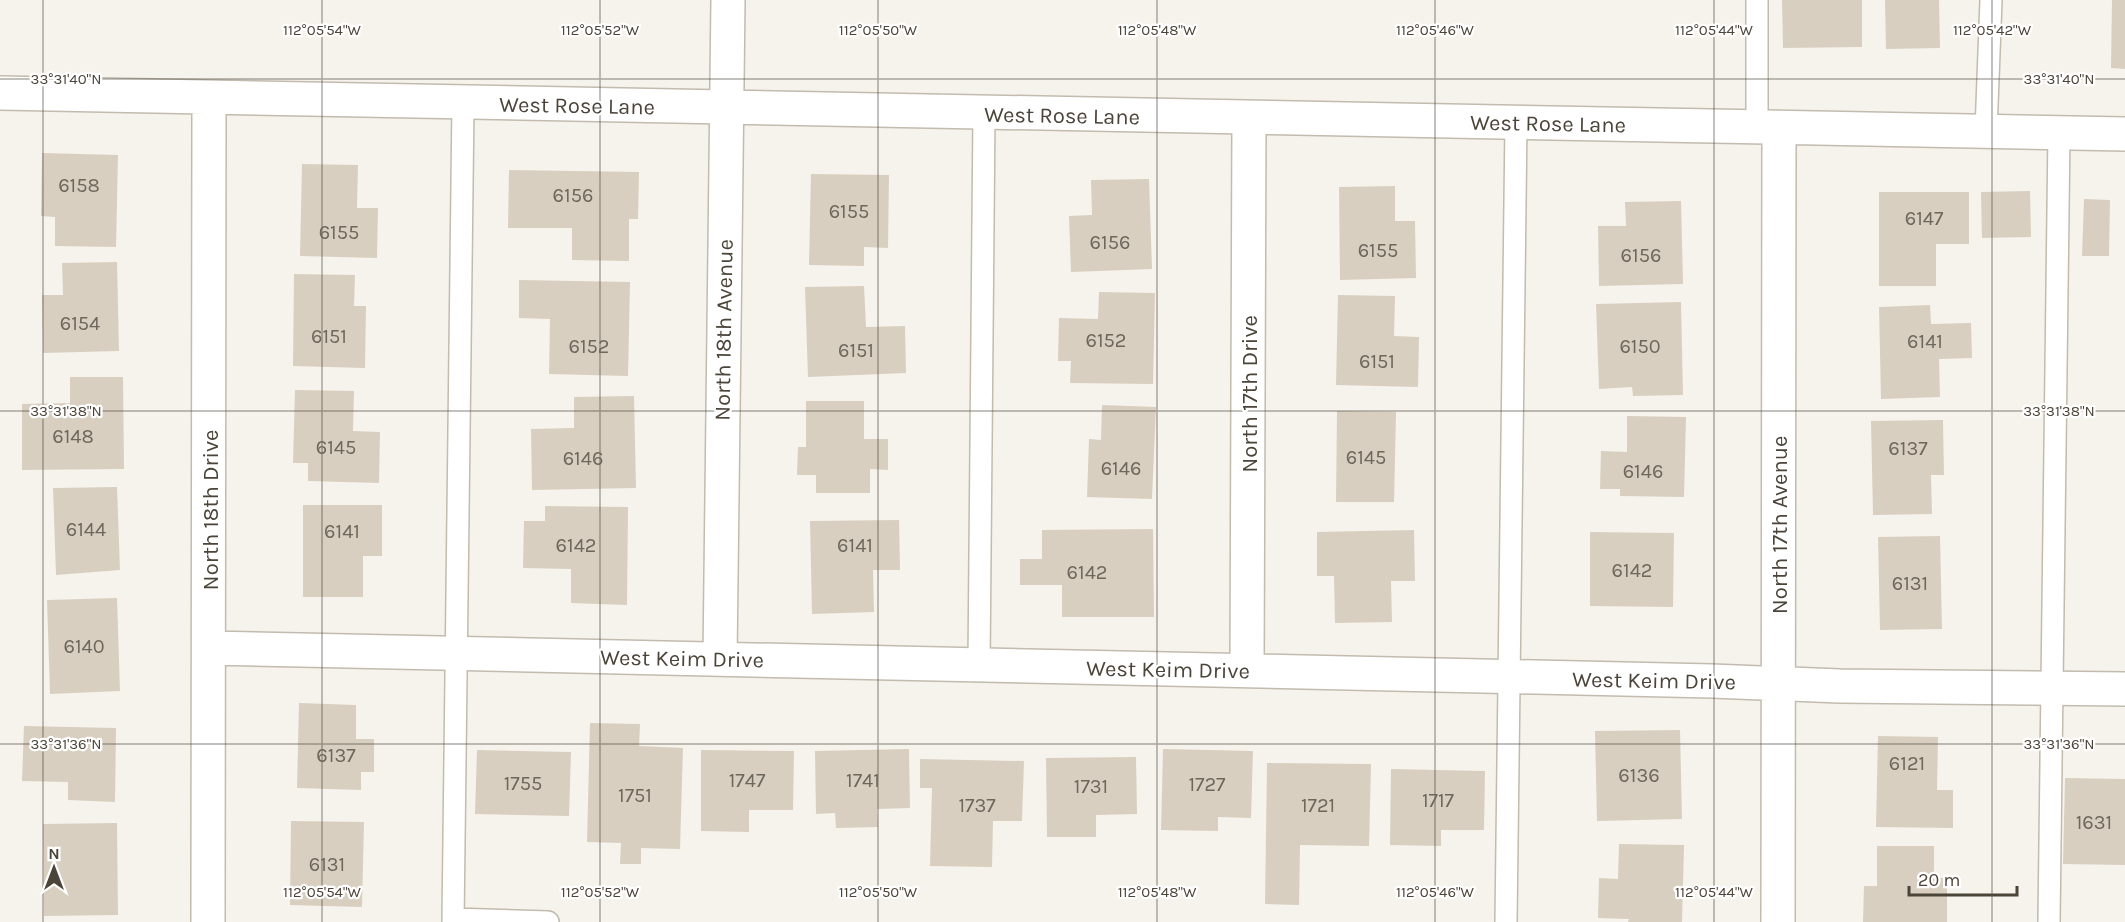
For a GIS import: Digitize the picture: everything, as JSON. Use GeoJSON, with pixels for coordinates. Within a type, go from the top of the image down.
{"type":"FeatureCollection","features":[{"type":"Feature","properties":{"kind":"street","name":"North 18th Avenue"},"geometry":{"type":"LineString","coordinates":[[720,659],[728,0]]}},
{"type":"Feature","properties":{"kind":"street","name":"West Rose Lane"},"geometry":{"type":"LineString","coordinates":[[0,93],[984,114],[2125,134]]}},
{"type":"Feature","properties":{"kind":"street","name":"North 18th Drive"},"geometry":{"type":"LineString","coordinates":[[208,922],[209,98]]}},
{"type":"Feature","properties":{"kind":"street","name":"North 17th Drive"},"geometry":{"type":"LineString","coordinates":[[1247,670],[1249,118]]}},
{"type":"Feature","properties":{"kind":"street","name":"North 17th Avenue"},"geometry":{"type":"LineString","coordinates":[[1768,127],[1778,684],[1778,922]]}},
{"type":"Feature","properties":{"kind":"street","name":"West Keim Drive"},"geometry":{"type":"LineString","coordinates":[[210,648],[1510,676],[1778,684],[2125,689]]}},
{"type":"Feature","properties":{"kind":"lane"},"geometry":{"type":"LineString","coordinates":[[1757,0],[1768,127]]}},
{"type":"Feature","properties":{"kind":"lane"},"geometry":{"type":"LineString","coordinates":[[1986,131],[1991,0]]}},
{"type":"Feature","properties":{"kind":"lane"},"geometry":{"type":"LineString","coordinates":[[463,103],[453,921],[548,922]]}},
{"type":"Feature","properties":{"kind":"lane"},"geometry":{"type":"LineString","coordinates":[[979,664],[984,114]]}},
{"type":"Feature","properties":{"kind":"lane"},"geometry":{"type":"LineString","coordinates":[[1506,922],[1516,123]]}},
{"type":"Feature","properties":{"kind":"lane"},"geometry":{"type":"LineString","coordinates":[[2049,922],[2059,132]]}},
{"type":"Feature","properties":{"kind":"building"},"geometry":{"type":"Polygon","coordinates":[[[1782,0],[1862,0],[1862,47],[1783,48],[1782,0]]]}},
{"type":"Feature","properties":{"kind":"building"},"geometry":{"type":"Polygon","coordinates":[[[1885,0],[1939,0],[1940,48],[1886,49],[1885,0]]]}},
{"type":"Feature","properties":{"kind":"building"},"geometry":{"type":"Polygon","coordinates":[[[2112,0],[2125,0],[2125,69],[2111,68],[2112,0]]]}},
{"type":"Feature","properties":{"kind":"building"},"geometry":{"type":"Polygon","coordinates":[[[42,153],[118,155],[116,247],[55,246],[55,217],[41,216],[42,153]]]}},
{"type":"Feature","properties":{"kind":"building"},"geometry":{"type":"Polygon","coordinates":[[[302,164],[358,165],[357,208],[378,208],[377,258],[300,256],[302,164]]]}},
{"type":"Feature","properties":{"kind":"building"},"geometry":{"type":"Polygon","coordinates":[[[509,170],[639,172],[638,219],[629,219],[629,261],[572,260],[572,228],[508,228],[509,170]]]}},
{"type":"Feature","properties":{"kind":"building"},"geometry":{"type":"Polygon","coordinates":[[[811,174],[889,175],[888,248],[864,247],[864,266],[809,265],[811,174]]]}},
{"type":"Feature","properties":{"kind":"building"},"geometry":{"type":"Polygon","coordinates":[[[1149,179],[1152,269],[1071,272],[1069,216],[1092,215],[1091,180],[1149,179]]]}},
{"type":"Feature","properties":{"kind":"building"},"geometry":{"type":"Polygon","coordinates":[[[1395,186],[1395,221],[1415,221],[1416,278],[1340,280],[1339,187],[1395,186]]]}},
{"type":"Feature","properties":{"kind":"building"},"geometry":{"type":"Polygon","coordinates":[[[2030,191],[2031,237],[1982,238],[1981,192],[2030,191]]]}},
{"type":"Feature","properties":{"kind":"building"},"geometry":{"type":"Polygon","coordinates":[[[1879,192],[1969,192],[1969,244],[1936,244],[1936,286],[1879,286],[1879,192]]]}},
{"type":"Feature","properties":{"kind":"building"},"geometry":{"type":"Polygon","coordinates":[[[2084,199],[2110,200],[2109,256],[2082,256],[2084,199]]]}},
{"type":"Feature","properties":{"kind":"building"},"geometry":{"type":"Polygon","coordinates":[[[1681,201],[1683,284],[1599,286],[1598,226],[1626,226],[1625,202],[1681,201]]]}},
{"type":"Feature","properties":{"kind":"building"},"geometry":{"type":"Polygon","coordinates":[[[117,262],[119,351],[43,353],[42,295],[63,295],[62,263],[117,262]]]}},
{"type":"Feature","properties":{"kind":"building"},"geometry":{"type":"Polygon","coordinates":[[[294,274],[355,275],[354,306],[366,306],[365,368],[293,366],[294,274]]]}},
{"type":"Feature","properties":{"kind":"building"},"geometry":{"type":"Polygon","coordinates":[[[519,280],[630,282],[628,376],[549,374],[550,319],[519,318],[519,280]]]}},
{"type":"Feature","properties":{"kind":"building"},"geometry":{"type":"Polygon","coordinates":[[[864,286],[866,327],[905,326],[906,373],[808,377],[805,287],[864,286]]]}},
{"type":"Feature","properties":{"kind":"building"},"geometry":{"type":"Polygon","coordinates":[[[1099,292],[1155,293],[1153,384],[1070,383],[1071,361],[1058,361],[1059,318],[1098,319],[1099,292]]]}},
{"type":"Feature","properties":{"kind":"building"},"geometry":{"type":"Polygon","coordinates":[[[1338,295],[1395,296],[1394,336],[1419,337],[1418,387],[1336,385],[1338,295]]]}},
{"type":"Feature","properties":{"kind":"building"},"geometry":{"type":"Polygon","coordinates":[[[1681,302],[1683,395],[1633,396],[1632,387],[1599,389],[1596,304],[1681,302]]]}},
{"type":"Feature","properties":{"kind":"building"},"geometry":{"type":"Polygon","coordinates":[[[1930,305],[1931,324],[1971,323],[1972,358],[1939,359],[1940,397],[1881,399],[1879,307],[1930,305]]]}},
{"type":"Feature","properties":{"kind":"building"},"geometry":{"type":"Polygon","coordinates":[[[70,377],[123,377],[124,469],[22,470],[22,404],[70,403],[70,377]]]}},
{"type":"Feature","properties":{"kind":"building"},"geometry":{"type":"Polygon","coordinates":[[[295,390],[354,391],[353,431],[380,432],[379,483],[308,481],[308,463],[293,463],[295,390]]]}},
{"type":"Feature","properties":{"kind":"building"},"geometry":{"type":"Polygon","coordinates":[[[634,396],[636,488],[532,490],[531,429],[574,428],[574,397],[634,396]]]}},
{"type":"Feature","properties":{"kind":"building"},"geometry":{"type":"Polygon","coordinates":[[[806,401],[864,401],[864,439],[888,439],[888,470],[870,469],[870,493],[816,493],[816,475],[797,475],[798,447],[806,447],[806,401]]]}},
{"type":"Feature","properties":{"kind":"building"},"geometry":{"type":"Polygon","coordinates":[[[1102,405],[1156,407],[1152,499],[1087,497],[1089,439],[1101,440],[1102,405]]]}},
{"type":"Feature","properties":{"kind":"building"},"geometry":{"type":"Polygon","coordinates":[[[1337,411],[1396,412],[1394,502],[1336,502],[1337,411]]]}},
{"type":"Feature","properties":{"kind":"building"},"geometry":{"type":"Polygon","coordinates":[[[1627,416],[1686,417],[1684,497],[1620,496],[1620,489],[1600,489],[1601,451],[1627,452],[1627,416]]]}},
{"type":"Feature","properties":{"kind":"building"},"geometry":{"type":"Polygon","coordinates":[[[1943,420],[1944,475],[1931,475],[1932,514],[1873,515],[1871,421],[1943,420]]]}},
{"type":"Feature","properties":{"kind":"building"},"geometry":{"type":"Polygon","coordinates":[[[117,487],[120,570],[56,575],[53,488],[117,487]]]}},
{"type":"Feature","properties":{"kind":"building"},"geometry":{"type":"Polygon","coordinates":[[[303,505],[382,505],[382,556],[363,556],[363,597],[303,597],[303,505]]]}},
{"type":"Feature","properties":{"kind":"building"},"geometry":{"type":"Polygon","coordinates":[[[545,506],[628,507],[627,605],[571,603],[571,569],[523,568],[524,521],[545,521],[545,506]]]}},
{"type":"Feature","properties":{"kind":"building"},"geometry":{"type":"Polygon","coordinates":[[[899,520],[900,570],[873,570],[874,612],[812,614],[810,521],[899,520]]]}},
{"type":"Feature","properties":{"kind":"building"},"geometry":{"type":"Polygon","coordinates":[[[1153,529],[1154,617],[1062,617],[1062,585],[1020,585],[1020,559],[1042,559],[1042,530],[1153,529]]]}},
{"type":"Feature","properties":{"kind":"building"},"geometry":{"type":"Polygon","coordinates":[[[1414,530],[1415,581],[1391,581],[1392,622],[1335,623],[1334,576],[1317,576],[1317,532],[1414,530]]]}},
{"type":"Feature","properties":{"kind":"building"},"geometry":{"type":"Polygon","coordinates":[[[1590,532],[1674,533],[1673,607],[1590,606],[1590,532]]]}},
{"type":"Feature","properties":{"kind":"building"},"geometry":{"type":"Polygon","coordinates":[[[1940,536],[1942,629],[1880,630],[1878,537],[1940,536]]]}},
{"type":"Feature","properties":{"kind":"building"},"geometry":{"type":"Polygon","coordinates":[[[117,598],[120,691],[50,694],[47,600],[117,598]]]}},
{"type":"Feature","properties":{"kind":"building"},"geometry":{"type":"Polygon","coordinates":[[[299,703],[356,705],[356,739],[374,739],[374,772],[361,772],[361,790],[297,788],[299,703]]]}},
{"type":"Feature","properties":{"kind":"building"},"geometry":{"type":"Polygon","coordinates":[[[590,723],[640,724],[639,746],[683,748],[680,849],[641,848],[641,864],[620,864],[621,843],[587,842],[590,723]]]}},
{"type":"Feature","properties":{"kind":"building"},"geometry":{"type":"Polygon","coordinates":[[[24,726],[116,728],[115,802],[68,800],[68,782],[22,781],[24,726]]]}},
{"type":"Feature","properties":{"kind":"building"},"geometry":{"type":"Polygon","coordinates":[[[1680,730],[1682,819],[1597,821],[1595,731],[1680,730]]]}},
{"type":"Feature","properties":{"kind":"building"},"geometry":{"type":"Polygon","coordinates":[[[1878,736],[1938,737],[1937,790],[1953,790],[1953,828],[1876,827],[1878,736]]]}},
{"type":"Feature","properties":{"kind":"building"},"geometry":{"type":"Polygon","coordinates":[[[909,749],[910,808],[877,809],[878,827],[836,828],[835,813],[816,814],[815,751],[909,749]]]}},
{"type":"Feature","properties":{"kind":"building"},"geometry":{"type":"Polygon","coordinates":[[[1163,749],[1253,751],[1251,818],[1218,817],[1218,831],[1161,830],[1163,749]]]}},
{"type":"Feature","properties":{"kind":"building"},"geometry":{"type":"Polygon","coordinates":[[[477,750],[571,752],[569,816],[475,814],[477,750]]]}},
{"type":"Feature","properties":{"kind":"building"},"geometry":{"type":"Polygon","coordinates":[[[701,750],[794,751],[793,810],[749,810],[749,832],[701,831],[701,750]]]}},
{"type":"Feature","properties":{"kind":"building"},"geometry":{"type":"Polygon","coordinates":[[[1136,757],[1137,814],[1096,815],[1096,837],[1047,837],[1046,758],[1136,757]]]}},
{"type":"Feature","properties":{"kind":"building"},"geometry":{"type":"Polygon","coordinates":[[[920,759],[1024,761],[1022,821],[993,821],[992,867],[930,866],[932,788],[920,788],[920,759]]]}},
{"type":"Feature","properties":{"kind":"building"},"geometry":{"type":"Polygon","coordinates":[[[1267,763],[1371,764],[1369,846],[1300,845],[1299,905],[1265,904],[1267,763]]]}},
{"type":"Feature","properties":{"kind":"building"},"geometry":{"type":"Polygon","coordinates":[[[1391,769],[1485,771],[1484,830],[1441,830],[1441,846],[1390,845],[1391,769]]]}},
{"type":"Feature","properties":{"kind":"building"},"geometry":{"type":"Polygon","coordinates":[[[2065,778],[2125,779],[2125,865],[2063,864],[2065,778]]]}},
{"type":"Feature","properties":{"kind":"building"},"geometry":{"type":"Polygon","coordinates":[[[291,821],[364,822],[362,907],[290,905],[291,821]]]}},
{"type":"Feature","properties":{"kind":"building"},"geometry":{"type":"Polygon","coordinates":[[[117,823],[118,915],[44,916],[43,824],[117,823]]]}},
{"type":"Feature","properties":{"kind":"building"},"geometry":{"type":"Polygon","coordinates":[[[1619,844],[1684,845],[1682,922],[1628,922],[1629,919],[1598,918],[1599,878],[1618,879],[1619,844]]]}},
{"type":"Feature","properties":{"kind":"building"},"geometry":{"type":"Polygon","coordinates":[[[1877,846],[1934,846],[1934,878],[1947,878],[1947,922],[1863,922],[1864,886],[1877,886],[1877,846]]]}}]}
